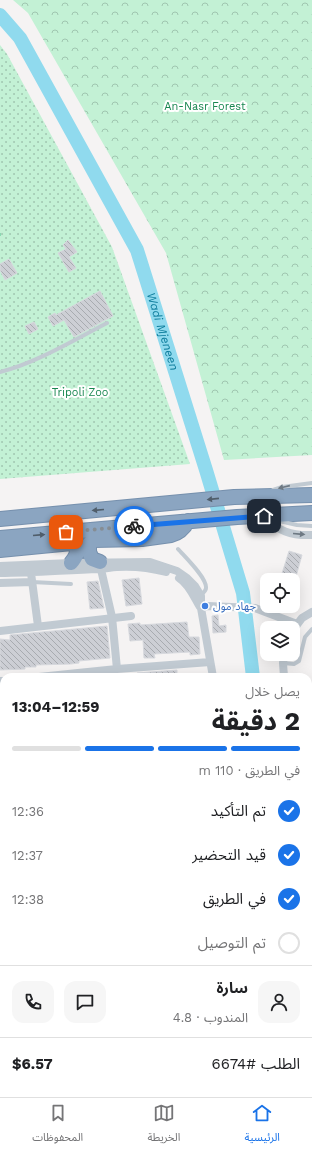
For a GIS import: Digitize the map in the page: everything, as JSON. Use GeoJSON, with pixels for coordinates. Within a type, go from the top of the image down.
{"type":"FeatureCollection","features":[{"type":"Feature","properties":{"kind":"highway"},"geometry":{"type":"LineString","coordinates":[[0,519],[234,496],[312,495]]}},
{"type":"Feature","properties":{"kind":"highway"},"geometry":{"type":"LineString","coordinates":[[0,538],[237,517],[312,514]]}},
{"type":"Feature","properties":{"kind":"highway"},"geometry":{"type":"LineString","coordinates":[[100,566],[90,556],[88,548],[89,544],[94,540],[142,539],[171,535],[176,534],[191,521]]}},
{"type":"Feature","properties":{"kind":"highway"},"geometry":{"type":"LineString","coordinates":[[0,550],[72,543],[77,548],[77,555],[71,563]]}},
{"type":"Feature","properties":{"kind":"street"},"geometry":{"type":"LineString","coordinates":[[264,516],[273,525],[284,531],[295,534],[312,535]]}},
{"type":"Feature","properties":{"kind":"street"},"geometry":{"type":"LineString","coordinates":[[0,573],[31,573],[150,562],[177,571],[195,586],[200,596],[212,673]]}},
{"type":"Feature","properties":{"kind":"street"},"geometry":{"type":"LineString","coordinates":[[0,566],[71,563],[157,570],[171,574],[182,580],[201,608]]}},
{"type":"Feature","properties":{"kind":"street"},"geometry":{"type":"LineString","coordinates":[[100,566],[112,617],[117,669]]}},
{"type":"Feature","properties":{"kind":"street"},"geometry":{"type":"LineString","coordinates":[[31,573],[38,626]]}},
{"type":"Feature","properties":{"kind":"street"},"geometry":{"type":"LineString","coordinates":[[0,583],[32,582]]}},
{"type":"Feature","properties":{"kind":"street"},"geometry":{"type":"LineString","coordinates":[[201,608],[208,606],[255,608],[282,621]]}},
{"type":"Feature","properties":{"kind":"street"},"geometry":{"type":"LineString","coordinates":[[300,621],[312,612]]}},
{"type":"Feature","properties":{"kind":"street"},"geometry":{"type":"LineString","coordinates":[[0,631],[131,616]]}},
{"type":"Feature","properties":{"kind":"street"},"geometry":{"type":"LineString","coordinates":[[78,673],[210,662]]}},
{"type":"Feature","properties":{"kind":"street"},"geometry":{"type":"LineString","coordinates":[[283,663],[284,673]]}},
{"type":"Feature","properties":{"kind":"lane"},"geometry":{"type":"LineString","coordinates":[[0,372],[13,369],[34,360],[107,323]]}},
{"type":"Feature","properties":{"kind":"lane"},"geometry":{"type":"LineString","coordinates":[[257,496],[282,487],[312,483]]}},
{"type":"Feature","properties":{"kind":"lane"},"geometry":{"type":"LineString","coordinates":[[264,516],[286,523],[312,526]]}},
{"type":"Feature","properties":{"kind":"lane"},"geometry":{"type":"LineString","coordinates":[[178,549],[205,581],[206,588],[200,596]]}},
{"type":"Feature","properties":{"kind":"lane"},"geometry":{"type":"LineString","coordinates":[[32,582],[70,584]]}},
{"type":"Feature","properties":{"kind":"lane"},"geometry":{"type":"LineString","coordinates":[[283,663],[294,664],[299,662],[305,637],[312,628]]}},
{"type":"Feature","properties":{"kind":"green space","name":"An-Nasr Forest"},"geometry":{"type":"Polygon","coordinates":[[[13,0],[312,0],[312,455],[224,460],[166,253],[28,13],[13,0]]]}},
{"type":"Feature","properties":{"kind":"green space","name":"Tripoli Zoo"},"geometry":{"type":"Polygon","coordinates":[[[0,45],[7,54],[112,247],[190,464],[0,479],[0,45]]]}},
{"type":"Feature","properties":{"kind":"building"},"geometry":{"type":"Polygon","coordinates":[[[68,240],[77,252],[69,257],[76,268],[69,272],[58,253],[66,249],[63,245],[68,240]]]}},
{"type":"Feature","properties":{"kind":"building"},"geometry":{"type":"Polygon","coordinates":[[[9,259],[17,273],[5,280],[0,270],[0,264],[9,259]]]}},
{"type":"Feature","properties":{"kind":"building"},"geometry":{"type":"Polygon","coordinates":[[[100,291],[113,316],[74,337],[64,320],[53,326],[48,317],[55,313],[56,315],[100,291]]]}},
{"type":"Feature","properties":{"kind":"building"},"geometry":{"type":"Polygon","coordinates":[[[34,322],[38,329],[29,334],[25,326],[34,322]]]}},
{"type":"Feature","properties":{"kind":"building"},"geometry":{"type":"Polygon","coordinates":[[[289,551],[302,555],[297,573],[282,573],[289,551]]]}},
{"type":"Feature","properties":{"kind":"building"},"geometry":{"type":"Polygon","coordinates":[[[139,578],[142,604],[126,606],[122,580],[139,578]]]}},
{"type":"Feature","properties":{"kind":"building"},"geometry":{"type":"Polygon","coordinates":[[[98,581],[104,608],[90,609],[87,582],[98,581]]]}},
{"type":"Feature","properties":{"kind":"building"},"geometry":{"type":"Polygon","coordinates":[[[218,615],[219,626],[226,625],[226,632],[213,633],[212,616],[218,615]]]}},
{"type":"Feature","properties":{"kind":"building"},"geometry":{"type":"Polygon","coordinates":[[[187,622],[189,637],[199,637],[200,654],[190,655],[190,652],[154,654],[155,658],[144,658],[143,640],[130,641],[128,624],[140,623],[140,625],[187,622]]]}},
{"type":"Feature","properties":{"kind":"building"},"geometry":{"type":"Polygon","coordinates":[[[107,626],[110,658],[79,661],[79,663],[71,664],[36,665],[36,667],[25,667],[25,669],[0,670],[0,639],[10,640],[10,635],[107,626]]]}},
{"type":"Feature","properties":{"kind":"building"},"geometry":{"type":"Polygon","coordinates":[[[177,670],[177,673],[137,673],[177,670]]]}},
{"type":"Feature","properties":{"kind":"waterway","name":"Wadi Mjeneen"},"geometry":{"type":"LineString","coordinates":[[0,15],[20,38],[137,250],[243,593],[253,673]]}},
{"type":"Feature","properties":{"kind":"way so far"},"geometry":{"type":"LineString","coordinates":[[66,532],[134,526]]}},
{"type":"Feature","properties":{"kind":"place","name":"جهاد مول"},"geometry":{"type":"Point","coordinates":[205,606]}},
{"type":"Feature","properties":{"kind":"route"},"geometry":{"type":"LineString","coordinates":[[134,526],[264,516]]}}]}
